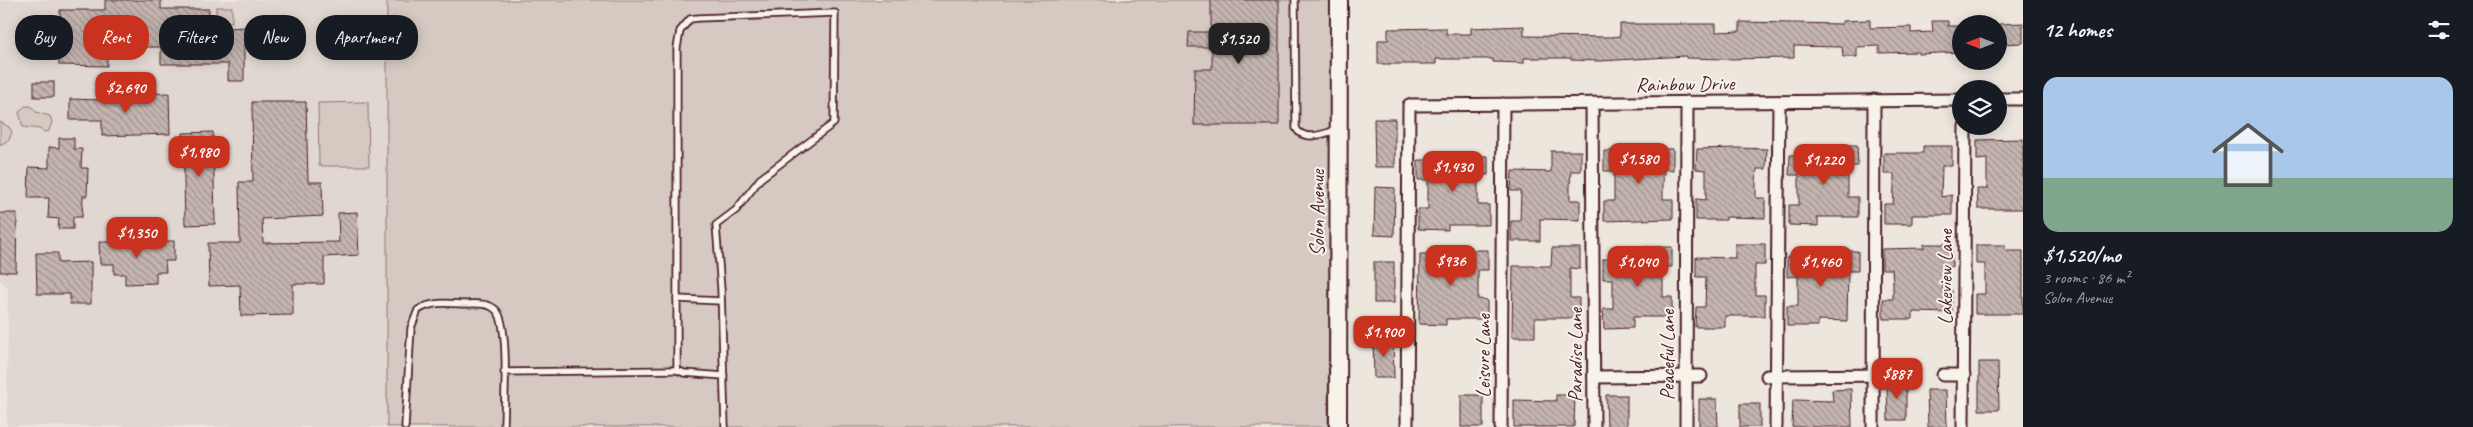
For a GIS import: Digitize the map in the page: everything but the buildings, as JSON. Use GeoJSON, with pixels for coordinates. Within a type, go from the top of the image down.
{"type":"FeatureCollection","features":[{"type":"Feature","properties":{"kind":"street","name":"Solon Avenue"},"geometry":{"type":"LineString","coordinates":[[1338,427],[1339,0]]}},
{"type":"Feature","properties":{"kind":"street"},"geometry":{"type":"LineString","coordinates":[[2007,99],[2023,99]]}},
{"type":"Feature","properties":{"kind":"street"},"geometry":{"type":"LineString","coordinates":[[1872,427],[1874,100]]}},
{"type":"Feature","properties":{"kind":"street","name":"Rainbow Drive"},"geometry":{"type":"LineString","coordinates":[[1407,427],[1408,105],[1952,100]]}},
{"type":"Feature","properties":{"kind":"street","name":"Peaceful Lane"},"geometry":{"type":"LineString","coordinates":[[1686,102],[1686,427]]}},
{"type":"Feature","properties":{"kind":"street"},"geometry":{"type":"LineString","coordinates":[[1776,427],[1772,376],[1779,102]]}},
{"type":"Feature","properties":{"kind":"street","name":"Paradise Lane"},"geometry":{"type":"LineString","coordinates":[[1592,103],[1594,427]]}},
{"type":"Feature","properties":{"kind":"street","name":"Leisure Lane"},"geometry":{"type":"LineString","coordinates":[[1501,427],[1502,104]]}},
{"type":"Feature","properties":{"kind":"street","name":"Lakeview Lane"},"geometry":{"type":"LineString","coordinates":[[1963,427],[1965,135]]}},
{"type":"Feature","properties":{"kind":"street"},"geometry":{"type":"LineString","coordinates":[[1942,375],[1964,374]]}},
{"type":"Feature","properties":{"kind":"street"},"geometry":{"type":"LineString","coordinates":[[1772,376],[1895,375]]}},
{"type":"Feature","properties":{"kind":"street"},"geometry":{"type":"LineString","coordinates":[[1594,377],[1701,376]]}},
{"type":"Feature","properties":{"kind":"lane"},"geometry":{"type":"LineString","coordinates":[[1295,0],[1296,128],[1300,134],[1314,136],[1338,130]]}},
{"type":"Feature","properties":{"kind":"lane"},"geometry":{"type":"LineString","coordinates":[[678,370],[677,57],[680,31],[690,19],[698,18],[834,13],[834,123],[760,179],[736,210],[716,225],[721,301],[725,427]]}},
{"type":"Feature","properties":{"kind":"lane"},"geometry":{"type":"LineString","coordinates":[[677,299],[721,301]]}},
{"type":"Feature","properties":{"kind":"lane"},"geometry":{"type":"LineString","coordinates":[[405,427],[411,328],[418,310],[435,303],[484,304],[494,308],[501,316],[504,334],[504,427]]}},
{"type":"Feature","properties":{"kind":"lane"},"geometry":{"type":"LineString","coordinates":[[504,372],[678,370],[684,373],[724,376]]}},
{"type":"Feature","properties":{"kind":"shaded area"},"geometry":{"type":"Polygon","coordinates":[[[0,0],[387,0],[387,15],[316,15],[316,60],[387,60],[387,427],[7,426],[8,287],[0,280],[0,0]]]}},
{"type":"Feature","properties":{"kind":"shaded area"},"geometry":{"type":"Polygon","coordinates":[[[387,0],[1331,0],[1328,427],[387,427],[387,60],[418,60],[418,15],[387,15],[387,0]]]}},
{"type":"Feature","properties":{"kind":"shaded area"},"geometry":{"type":"Polygon","coordinates":[[[216,7],[232,7],[232,15],[216,15],[216,7]]]}},
{"type":"Feature","properties":{"kind":"shaded area"},"geometry":{"type":"Polygon","coordinates":[[[368,102],[369,166],[319,166],[318,103],[368,102]]]}},
{"type":"Feature","properties":{"kind":"shaded area"},"geometry":{"type":"Polygon","coordinates":[[[25,106],[31,106],[36,112],[50,116],[52,122],[49,131],[45,132],[39,129],[23,127],[19,112],[25,106]]]}},
{"type":"Feature","properties":{"kind":"shaded area"},"geometry":{"type":"Polygon","coordinates":[[[0,122],[9,127],[12,132],[9,140],[0,145],[0,122]]]}}]}
